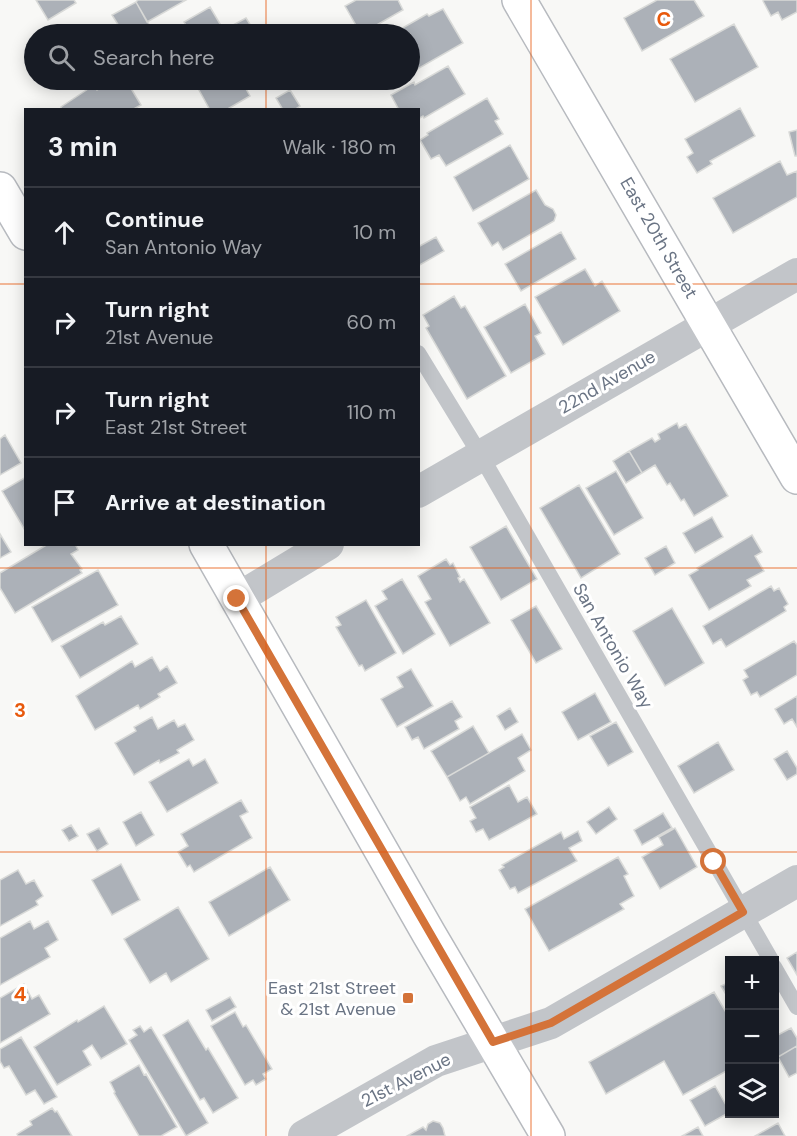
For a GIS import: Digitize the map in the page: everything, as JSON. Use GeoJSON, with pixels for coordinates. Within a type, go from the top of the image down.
{"type":"FeatureCollection","features":[{"type":"Feature","properties":{"kind":"street","name":"East 20th Street"},"geometry":{"type":"LineString","coordinates":[[519,0],[797,477]]}},
{"type":"Feature","properties":{"kind":"street"},"geometry":{"type":"LineString","coordinates":[[0,189],[24,230]]}},
{"type":"Feature","properties":{"kind":"street","name":"22nd Avenue"},"geometry":{"type":"LineString","coordinates":[[420,491],[797,274]]}},
{"type":"Feature","properties":{"kind":"street"},"geometry":{"type":"LineString","coordinates":[[207,546],[548,1136]]}},
{"type":"Feature","properties":{"kind":"street"},"geometry":{"type":"LineString","coordinates":[[237,599],[325,546]]}},
{"type":"Feature","properties":{"kind":"street","name":"21st Avenue"},"geometry":{"type":"LineString","coordinates":[[304,1136],[436,1061],[551,1023],[797,880]]}},
{"type":"Feature","properties":{"kind":"lane","name":"San Antonio Way"},"geometry":{"type":"LineString","coordinates":[[420,356],[481,456],[769,956]]}},
{"type":"Feature","properties":{"kind":"lane"},"geometry":{"type":"LineString","coordinates":[[779,976],[797,1007]]}},
{"type":"Feature","properties":{"kind":"building"},"geometry":{"type":"Polygon","coordinates":[[[36,0],[74,0],[76,3],[48,20],[36,0]]]}},
{"type":"Feature","properties":{"kind":"building"},"geometry":{"type":"Polygon","coordinates":[[[138,0],[186,0],[147,22],[136,2],[138,0]]]}},
{"type":"Feature","properties":{"kind":"building"},"geometry":{"type":"Polygon","coordinates":[[[356,0],[398,0],[403,10],[378,24],[355,24],[345,6],[356,0]]]}},
{"type":"Feature","properties":{"kind":"building"},"geometry":{"type":"Polygon","coordinates":[[[657,0],[694,0],[704,16],[642,51],[624,18],[657,0]]]}},
{"type":"Feature","properties":{"kind":"building"},"geometry":{"type":"Polygon","coordinates":[[[764,0],[797,0],[797,12],[782,20],[778,12],[771,16],[764,0]]]}},
{"type":"Feature","properties":{"kind":"building"},"geometry":{"type":"Polygon","coordinates":[[[136,2],[149,24],[118,24],[112,15],[136,2]]]}},
{"type":"Feature","properties":{"kind":"building"},"geometry":{"type":"Polygon","coordinates":[[[210,7],[220,24],[185,24],[184,22],[210,7]]]}},
{"type":"Feature","properties":{"kind":"building"},"geometry":{"type":"Polygon","coordinates":[[[443,9],[463,43],[420,68],[420,24],[410,24],[427,14],[429,16],[443,9]]]}},
{"type":"Feature","properties":{"kind":"building"},"geometry":{"type":"Polygon","coordinates":[[[246,18],[250,24],[235,24],[246,18]]]}},
{"type":"Feature","properties":{"kind":"building"},"geometry":{"type":"Polygon","coordinates":[[[734,24],[758,67],[695,102],[670,59],[734,24]]]}},
{"type":"Feature","properties":{"kind":"building"},"geometry":{"type":"Polygon","coordinates":[[[448,66],[465,94],[424,118],[423,116],[420,118],[420,108],[398,108],[391,95],[400,90],[420,90],[420,82],[448,66]]]}},
{"type":"Feature","properties":{"kind":"building"},"geometry":{"type":"Polygon","coordinates":[[[86,90],[132,90],[141,105],[136,108],[61,107],[86,90]]]}},
{"type":"Feature","properties":{"kind":"building"},"geometry":{"type":"Polygon","coordinates":[[[199,90],[247,90],[250,96],[229,108],[209,108],[199,90]]]}},
{"type":"Feature","properties":{"kind":"building"},"geometry":{"type":"Polygon","coordinates":[[[290,90],[300,106],[282,108],[276,98],[290,90]]]}},
{"type":"Feature","properties":{"kind":"building"},"geometry":{"type":"Polygon","coordinates":[[[487,98],[499,119],[495,121],[503,134],[446,166],[439,155],[431,159],[420,140],[428,135],[427,133],[487,98]]]}},
{"type":"Feature","properties":{"kind":"building"},"geometry":{"type":"Polygon","coordinates":[[[740,108],[755,136],[710,161],[712,164],[697,173],[687,157],[693,153],[685,139],[740,108]]]}},
{"type":"Feature","properties":{"kind":"building"},"geometry":{"type":"Polygon","coordinates":[[[797,130],[797,156],[795,156],[789,132],[797,130]]]}},
{"type":"Feature","properties":{"kind":"building"},"geometry":{"type":"Polygon","coordinates":[[[510,145],[529,179],[473,211],[454,177],[510,145]]]}},
{"type":"Feature","properties":{"kind":"building"},"geometry":{"type":"Polygon","coordinates":[[[780,161],[787,175],[797,171],[797,197],[733,233],[713,198],[780,161]]]}},
{"type":"Feature","properties":{"kind":"building"},"geometry":{"type":"Polygon","coordinates":[[[536,190],[545,205],[553,209],[556,215],[554,221],[503,250],[498,242],[492,246],[478,223],[536,190]]]}},
{"type":"Feature","properties":{"kind":"building"},"geometry":{"type":"Polygon","coordinates":[[[561,232],[576,259],[521,291],[505,264],[561,232]]]}},
{"type":"Feature","properties":{"kind":"building"},"geometry":{"type":"Polygon","coordinates":[[[436,237],[444,251],[420,265],[420,246],[436,237]]]}},
{"type":"Feature","properties":{"kind":"building"},"geometry":{"type":"Polygon","coordinates":[[[585,269],[595,286],[602,281],[620,311],[563,345],[535,297],[585,269]]]}},
{"type":"Feature","properties":{"kind":"building"},"geometry":{"type":"Polygon","coordinates":[[[454,296],[461,308],[465,306],[506,376],[467,399],[426,328],[429,326],[423,315],[454,296]]]}},
{"type":"Feature","properties":{"kind":"building"},"geometry":{"type":"Polygon","coordinates":[[[525,304],[541,333],[535,336],[545,354],[511,373],[484,327],[525,304]]]}},
{"type":"Feature","properties":{"kind":"building"},"geometry":{"type":"Polygon","coordinates":[[[677,423],[679,428],[686,424],[728,496],[694,516],[684,499],[681,501],[670,483],[667,485],[655,465],[642,473],[629,451],[652,438],[655,442],[660,439],[658,434],[677,423]]]}},
{"type":"Feature","properties":{"kind":"building"},"geometry":{"type":"Polygon","coordinates":[[[5,435],[21,463],[0,475],[0,439],[5,435]]]}},
{"type":"Feature","properties":{"kind":"building"},"geometry":{"type":"Polygon","coordinates":[[[629,451],[642,473],[626,483],[613,461],[629,451]]]}},
{"type":"Feature","properties":{"kind":"building"},"geometry":{"type":"Polygon","coordinates":[[[616,471],[643,518],[614,535],[586,488],[616,471]]]}},
{"type":"Feature","properties":{"kind":"building"},"geometry":{"type":"Polygon","coordinates":[[[24,478],[24,529],[2,491],[24,478]]]}},
{"type":"Feature","properties":{"kind":"building"},"geometry":{"type":"Polygon","coordinates":[[[579,485],[620,554],[581,578],[540,508],[579,485]]]}},
{"type":"Feature","properties":{"kind":"building"},"geometry":{"type":"Polygon","coordinates":[[[712,517],[723,537],[695,553],[683,533],[712,517]]]}},
{"type":"Feature","properties":{"kind":"building"},"geometry":{"type":"Polygon","coordinates":[[[506,526],[537,579],[501,600],[470,547],[506,526]]]}},
{"type":"Feature","properties":{"kind":"building"},"geometry":{"type":"Polygon","coordinates":[[[0,534],[11,552],[0,558],[0,534]]]}},
{"type":"Feature","properties":{"kind":"building"},"geometry":{"type":"Polygon","coordinates":[[[752,535],[762,552],[755,556],[764,571],[747,580],[751,586],[709,610],[689,575],[752,535]]]}},
{"type":"Feature","properties":{"kind":"building"},"geometry":{"type":"Polygon","coordinates":[[[45,546],[76,546],[78,550],[71,554],[82,569],[80,570],[82,573],[15,613],[0,588],[0,573],[45,546]]]}},
{"type":"Feature","properties":{"kind":"building"},"geometry":{"type":"Polygon","coordinates":[[[666,546],[675,563],[655,575],[645,558],[666,546]]]}},
{"type":"Feature","properties":{"kind":"building"},"geometry":{"type":"Polygon","coordinates":[[[446,559],[450,565],[453,563],[460,582],[464,579],[490,623],[450,646],[425,602],[431,599],[418,576],[446,559]]]}},
{"type":"Feature","properties":{"kind":"building"},"geometry":{"type":"Polygon","coordinates":[[[98,570],[118,605],[52,642],[32,607],[98,570]]]}},
{"type":"Feature","properties":{"kind":"building"},"geometry":{"type":"Polygon","coordinates":[[[402,579],[435,634],[403,654],[375,606],[387,599],[382,591],[402,579]]]}},
{"type":"Feature","properties":{"kind":"building"},"geometry":{"type":"Polygon","coordinates":[[[771,586],[774,591],[779,588],[788,604],[784,607],[786,611],[726,647],[721,639],[713,644],[703,626],[771,586]]]}},
{"type":"Feature","properties":{"kind":"building"},"geometry":{"type":"Polygon","coordinates":[[[366,600],[396,653],[365,671],[362,665],[359,666],[336,627],[341,625],[336,617],[366,600]]]}},
{"type":"Feature","properties":{"kind":"building"},"geometry":{"type":"Polygon","coordinates":[[[536,606],[562,649],[536,663],[511,620],[536,606]]]}},
{"type":"Feature","properties":{"kind":"building"},"geometry":{"type":"Polygon","coordinates":[[[672,608],[704,663],[665,686],[633,631],[672,608]]]}},
{"type":"Feature","properties":{"kind":"building"},"geometry":{"type":"Polygon","coordinates":[[[121,616],[138,644],[80,678],[61,646],[103,622],[105,625],[121,616]]]}},
{"type":"Feature","properties":{"kind":"building"},"geometry":{"type":"Polygon","coordinates":[[[794,641],[797,645],[797,675],[760,697],[757,692],[751,695],[743,680],[748,677],[744,670],[794,641]]]}},
{"type":"Feature","properties":{"kind":"building"},"geometry":{"type":"Polygon","coordinates":[[[152,657],[160,671],[167,666],[177,683],[158,694],[160,697],[140,709],[138,705],[95,730],[76,696],[132,661],[135,667],[152,657]]]}},
{"type":"Feature","properties":{"kind":"building"},"geometry":{"type":"Polygon","coordinates":[[[411,669],[433,706],[397,727],[381,699],[403,687],[397,677],[411,669]]]}},
{"type":"Feature","properties":{"kind":"building"},"geometry":{"type":"Polygon","coordinates":[[[595,693],[611,722],[578,740],[562,712],[595,693]]]}},
{"type":"Feature","properties":{"kind":"building"},"geometry":{"type":"Polygon","coordinates":[[[797,696],[797,727],[792,719],[784,724],[775,709],[797,696]]]}},
{"type":"Feature","properties":{"kind":"building"},"geometry":{"type":"Polygon","coordinates":[[[452,701],[462,717],[455,721],[459,729],[424,749],[418,737],[412,740],[405,727],[452,701]]]}},
{"type":"Feature","properties":{"kind":"building"},"geometry":{"type":"Polygon","coordinates":[[[510,708],[518,722],[505,730],[497,716],[510,708]]]}},
{"type":"Feature","properties":{"kind":"building"},"geometry":{"type":"Polygon","coordinates":[[[152,717],[158,729],[174,720],[178,727],[185,724],[194,740],[177,750],[179,753],[160,763],[159,760],[134,775],[115,743],[136,731],[134,727],[152,717]]]}},
{"type":"Feature","properties":{"kind":"building"},"geometry":{"type":"Polygon","coordinates":[[[616,722],[633,752],[608,766],[590,736],[616,722]]]}},
{"type":"Feature","properties":{"kind":"building"},"geometry":{"type":"Polygon","coordinates":[[[473,726],[489,753],[447,777],[431,751],[473,726]]]}},
{"type":"Feature","properties":{"kind":"building"},"geometry":{"type":"Polygon","coordinates":[[[522,734],[531,750],[518,758],[525,771],[470,804],[466,797],[460,801],[447,777],[522,734]]]}},
{"type":"Feature","properties":{"kind":"building"},"geometry":{"type":"Polygon","coordinates":[[[718,742],[734,770],[694,793],[678,766],[718,742]]]}},
{"type":"Feature","properties":{"kind":"building"},"geometry":{"type":"Polygon","coordinates":[[[787,751],[797,768],[797,774],[787,780],[774,759],[787,751]]]}},
{"type":"Feature","properties":{"kind":"building"},"geometry":{"type":"Polygon","coordinates":[[[189,759],[193,766],[205,759],[218,783],[167,812],[149,782],[189,759]]]}},
{"type":"Feature","properties":{"kind":"building"},"geometry":{"type":"Polygon","coordinates":[[[509,785],[518,802],[527,797],[537,814],[489,840],[483,829],[476,832],[470,821],[476,818],[470,807],[509,785]]]}},
{"type":"Feature","properties":{"kind":"building"},"geometry":{"type":"Polygon","coordinates":[[[241,800],[248,812],[240,816],[252,838],[194,872],[190,865],[187,867],[178,852],[188,846],[181,834],[241,800]]]}},
{"type":"Feature","properties":{"kind":"building"},"geometry":{"type":"Polygon","coordinates":[[[609,807],[617,819],[596,834],[587,822],[609,807]]]}},
{"type":"Feature","properties":{"kind":"building"},"geometry":{"type":"Polygon","coordinates":[[[141,812],[154,835],[136,846],[123,822],[141,812]]]}},
{"type":"Feature","properties":{"kind":"building"},"geometry":{"type":"Polygon","coordinates":[[[663,813],[672,828],[642,845],[634,830],[663,813]]]}},
{"type":"Feature","properties":{"kind":"building"},"geometry":{"type":"Polygon","coordinates":[[[71,825],[78,836],[69,841],[62,830],[71,825]]]}},
{"type":"Feature","properties":{"kind":"building"},"geometry":{"type":"Polygon","coordinates":[[[99,828],[108,844],[97,851],[87,834],[99,828]]]}},
{"type":"Feature","properties":{"kind":"building"},"geometry":{"type":"Polygon","coordinates":[[[675,828],[697,867],[660,889],[642,857],[663,845],[659,837],[675,828]]]}},
{"type":"Feature","properties":{"kind":"building"},"geometry":{"type":"Polygon","coordinates":[[[578,831],[582,841],[569,848],[577,861],[518,893],[515,887],[510,889],[499,870],[504,867],[502,865],[561,832],[564,839],[578,831]]]}},
{"type":"Feature","properties":{"kind":"building"},"geometry":{"type":"Polygon","coordinates":[[[618,857],[628,874],[624,876],[634,896],[620,904],[624,909],[549,951],[525,909],[618,857]]]}},
{"type":"Feature","properties":{"kind":"building"},"geometry":{"type":"Polygon","coordinates":[[[121,864],[140,900],[112,915],[92,880],[121,864]]]}},
{"type":"Feature","properties":{"kind":"building"},"geometry":{"type":"Polygon","coordinates":[[[270,867],[290,900],[229,936],[209,902],[270,867]]]}},
{"type":"Feature","properties":{"kind":"building"},"geometry":{"type":"Polygon","coordinates":[[[18,870],[26,884],[34,880],[43,896],[36,901],[38,905],[0,926],[0,880],[18,870]]]}},
{"type":"Feature","properties":{"kind":"building"},"geometry":{"type":"Polygon","coordinates":[[[178,907],[209,959],[171,982],[166,973],[150,983],[124,939],[178,907]]]}},
{"type":"Feature","properties":{"kind":"building"},"geometry":{"type":"Polygon","coordinates":[[[30,921],[34,929],[48,921],[58,940],[45,948],[50,957],[0,985],[0,938],[30,921]]]}},
{"type":"Feature","properties":{"kind":"building"},"geometry":{"type":"Polygon","coordinates":[[[797,952],[797,975],[787,958],[797,952]]]}},
{"type":"Feature","properties":{"kind":"building"},"geometry":{"type":"Polygon","coordinates":[[[24,984],[32,999],[39,995],[50,1014],[0,1043],[0,998],[24,984]]]}},
{"type":"Feature","properties":{"kind":"building"},"geometry":{"type":"Polygon","coordinates":[[[714,992],[725,1011],[725,1072],[683,1095],[664,1061],[606,1094],[589,1062],[714,992]]]}},
{"type":"Feature","properties":{"kind":"building"},"geometry":{"type":"Polygon","coordinates":[[[230,997],[236,1007],[212,1021],[206,1010],[230,997]]]}},
{"type":"Feature","properties":{"kind":"building"},"geometry":{"type":"Polygon","coordinates":[[[104,1006],[127,1044],[101,1059],[92,1045],[83,1051],[91,1065],[57,1085],[34,1047],[104,1006]]]}},
{"type":"Feature","properties":{"kind":"building"},"geometry":{"type":"Polygon","coordinates":[[[235,1012],[243,1027],[246,1025],[272,1069],[263,1074],[266,1079],[256,1085],[253,1080],[245,1085],[211,1026],[235,1012]]]}},
{"type":"Feature","properties":{"kind":"building"},"geometry":{"type":"Polygon","coordinates":[[[188,1020],[238,1098],[213,1113],[204,1098],[200,1100],[163,1035],[188,1020]]]}},
{"type":"Feature","properties":{"kind":"building"},"geometry":{"type":"Polygon","coordinates":[[[140,1026],[144,1032],[151,1027],[208,1123],[186,1136],[129,1040],[137,1035],[133,1030],[140,1026]]]}},
{"type":"Feature","properties":{"kind":"building"},"geometry":{"type":"Polygon","coordinates":[[[791,1028],[797,1038],[797,1046],[779,1056],[779,1034],[791,1028]]]}},
{"type":"Feature","properties":{"kind":"building"},"geometry":{"type":"Polygon","coordinates":[[[21,1037],[57,1097],[44,1104],[35,1090],[26,1095],[9,1066],[4,1068],[0,1061],[0,1049],[21,1037]]]}},
{"type":"Feature","properties":{"kind":"building"},"geometry":{"type":"Polygon","coordinates":[[[797,1046],[797,1073],[789,1077],[779,1056],[797,1046]]]}},
{"type":"Feature","properties":{"kind":"building"},"geometry":{"type":"Polygon","coordinates":[[[139,1065],[177,1127],[161,1136],[139,1136],[110,1082],[139,1065]]]}},
{"type":"Feature","properties":{"kind":"building"},"geometry":{"type":"Polygon","coordinates":[[[715,1086],[725,1103],[725,1115],[705,1126],[690,1100],[715,1086]]]}},
{"type":"Feature","properties":{"kind":"building"},"geometry":{"type":"Polygon","coordinates":[[[52,1108],[55,1112],[57,1111],[72,1136],[18,1136],[17,1134],[32,1125],[30,1121],[52,1108]]]}},
{"type":"Feature","properties":{"kind":"building"},"geometry":{"type":"Polygon","coordinates":[[[433,1121],[440,1123],[445,1136],[407,1136],[423,1127],[426,1130],[428,1124],[433,1121]]]}},
{"type":"Feature","properties":{"kind":"building"},"geometry":{"type":"Polygon","coordinates":[[[778,1123],[785,1136],[755,1136],[778,1123]]]}},
{"type":"Feature","properties":{"kind":"building"},"geometry":{"type":"Polygon","coordinates":[[[698,1127],[703,1136],[682,1136],[698,1127]]]}},
{"type":"Feature","properties":{"kind":"place","name":"East 21st Street & 21st Avenue"},"geometry":{"type":"Point","coordinates":[408,998]}},
{"type":"Feature","properties":{"kind":"route"},"geometry":{"type":"LineString","coordinates":[[237,599],[493,1042],[551,1023],[743,912],[714,862]]}}]}
